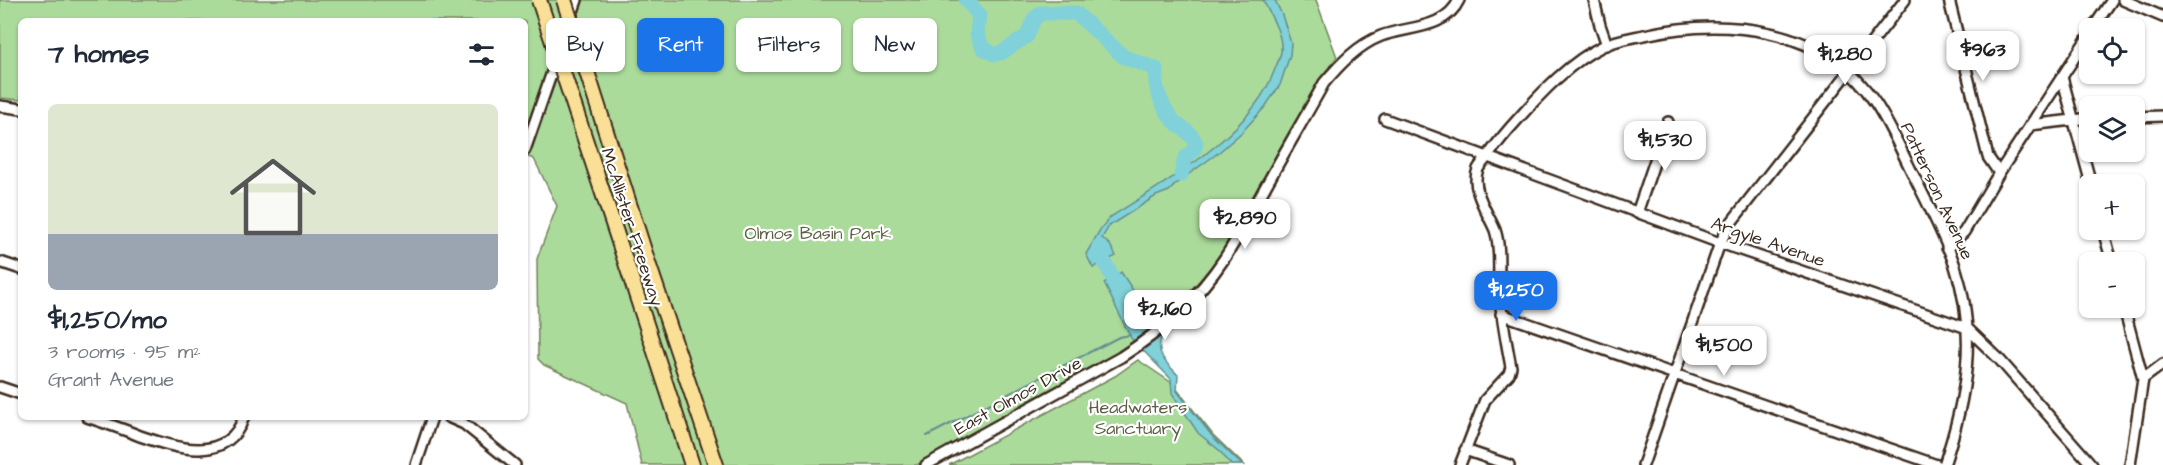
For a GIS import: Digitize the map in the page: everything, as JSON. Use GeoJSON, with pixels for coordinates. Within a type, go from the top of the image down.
{"type":"FeatureCollection","features":[{"type":"Feature","properties":{"kind":"highway","name":"McAllister Freeway"},"geometry":{"type":"LineString","coordinates":[[539,0],[692,465]]}},
{"type":"Feature","properties":{"kind":"highway","name":"McAllister Freeway"},"geometry":{"type":"LineString","coordinates":[[564,0],[647,260],[716,465]]}},
{"type":"Feature","properties":{"kind":"street"},"geometry":{"type":"LineString","coordinates":[[528,141],[577,0]]}},
{"type":"Feature","properties":{"kind":"street","name":"East Olmos Drive"},"geometry":{"type":"LineString","coordinates":[[926,465],[1121,357],[1142,343],[1189,301],[1223,260],[1324,83],[1341,63],[1383,35],[1416,29],[1446,15],[1459,0]]}},
{"type":"Feature","properties":{"kind":"street"},"geometry":{"type":"LineString","coordinates":[[1594,0],[1607,45]]}},
{"type":"Feature","properties":{"kind":"street"},"geometry":{"type":"LineString","coordinates":[[1643,465],[1719,243],[1730,224],[1905,0]]}},
{"type":"Feature","properties":{"kind":"street"},"geometry":{"type":"LineString","coordinates":[[1948,0],[1988,157],[1999,173]]}},
{"type":"Feature","properties":{"kind":"street"},"geometry":{"type":"LineString","coordinates":[[2100,18],[2112,0]]}},
{"type":"Feature","properties":{"kind":"street"},"geometry":{"type":"LineString","coordinates":[[2123,0],[2163,17]]}},
{"type":"Feature","properties":{"kind":"street","name":"Patterson Avenue"},"geometry":{"type":"LineString","coordinates":[[1460,465],[1485,400],[1509,374],[1511,368],[1501,314],[1498,243],[1478,186],[1479,169],[1502,136],[1544,91],[1577,63],[1607,45],[1667,30],[1719,27],[1759,31],[1797,41],[1816,49],[1849,72],[1883,113],[1947,248],[1960,285],[1967,328],[1968,365],[1958,423],[1944,465]]}},
{"type":"Feature","properties":{"kind":"street"},"geometry":{"type":"LineString","coordinates":[[1947,248],[1964,232],[1999,173],[2079,50]]}},
{"type":"Feature","properties":{"kind":"street"},"geometry":{"type":"LineString","coordinates":[[2062,76],[2088,174]]}},
{"type":"Feature","properties":{"kind":"street"},"geometry":{"type":"LineString","coordinates":[[0,106],[18,108]]}},
{"type":"Feature","properties":{"kind":"street"},"geometry":{"type":"LineString","coordinates":[[2145,117],[2163,116]]}},
{"type":"Feature","properties":{"kind":"street","name":"Argyle Avenue"},"geometry":{"type":"LineString","coordinates":[[1385,119],[1719,243],[1967,328],[1999,359],[2092,465]]}},
{"type":"Feature","properties":{"kind":"street"},"geometry":{"type":"LineString","coordinates":[[2030,126],[2079,119]]}},
{"type":"Feature","properties":{"kind":"street"},"geometry":{"type":"LineString","coordinates":[[1637,213],[1668,122]]}},
{"type":"Feature","properties":{"kind":"street"},"geometry":{"type":"LineString","coordinates":[[0,262],[18,268]]}},
{"type":"Feature","properties":{"kind":"street"},"geometry":{"type":"LineString","coordinates":[[1501,314],[1937,465]]}},
{"type":"Feature","properties":{"kind":"street"},"geometry":{"type":"LineString","coordinates":[[2127,318],[2143,379],[2130,465]]}},
{"type":"Feature","properties":{"kind":"street"},"geometry":{"type":"LineString","coordinates":[[2143,379],[2163,364]]}},
{"type":"Feature","properties":{"kind":"street"},"geometry":{"type":"LineString","coordinates":[[0,387],[18,393]]}},
{"type":"Feature","properties":{"kind":"street"},"geometry":{"type":"LineString","coordinates":[[96,420],[175,448],[194,451],[208,450],[235,435],[242,420]]}},
{"type":"Feature","properties":{"kind":"street"},"geometry":{"type":"LineString","coordinates":[[416,465],[431,420]]}},
{"type":"Feature","properties":{"kind":"street"},"geometry":{"type":"LineString","coordinates":[[455,420],[464,424],[515,465]]}},
{"type":"Feature","properties":{"kind":"street"},"geometry":{"type":"LineString","coordinates":[[1465,450],[1509,465]]}},
{"type":"Feature","properties":{"kind":"green space","name":"Olmos Basin Park"},"geometry":{"type":"Polygon","coordinates":[[[0,0],[1316,0],[1337,57],[1318,81],[1218,258],[1169,313],[1113,356],[917,465],[642,465],[627,403],[544,365],[538,359],[537,259],[557,206],[534,159],[528,157],[528,18],[18,18],[18,100],[0,98],[0,0]]]}},
{"type":"Feature","properties":{"kind":"green space","name":"Headwaters Sanctuary"},"geometry":{"type":"Polygon","coordinates":[[[1138,360],[1172,383],[1213,435],[1244,465],[949,465],[1115,376],[1138,360]]]}},
{"type":"Feature","properties":{"kind":"water"},"geometry":{"type":"Polygon","coordinates":[[[1263,0],[1275,0],[1291,43],[1290,55],[1280,85],[1265,107],[1218,153],[1169,191],[1156,196],[1109,226],[1102,238],[1110,245],[1116,256],[1093,268],[1086,254],[1109,218],[1204,155],[1227,136],[1264,93],[1275,69],[1281,45],[1275,25],[1263,0]]]}},
{"type":"Feature","properties":{"kind":"water"},"geometry":{"type":"Polygon","coordinates":[[[1121,272],[1152,319],[1161,339],[1161,354],[1178,375],[1177,391],[1212,436],[1242,465],[1231,465],[1219,450],[1198,433],[1172,393],[1171,379],[1131,338],[1104,283],[1121,272]]]}},
{"type":"Feature","properties":{"kind":"waterway"},"geometry":{"type":"LineString","coordinates":[[966,0],[979,15],[977,34],[983,48],[994,54],[1001,53],[1027,36],[1034,19],[1041,13],[1076,13],[1124,57],[1156,69],[1157,88],[1163,104],[1169,115],[1190,134],[1196,143],[1194,150],[1185,158],[1181,175]]}},
{"type":"Feature","properties":{"kind":"waterway"},"geometry":{"type":"LineString","coordinates":[[1099,246],[1098,250],[1121,293]]}},
{"type":"Feature","properties":{"kind":"waterway"},"geometry":{"type":"LineString","coordinates":[[927,436],[1119,337],[1130,335]]}}]}
